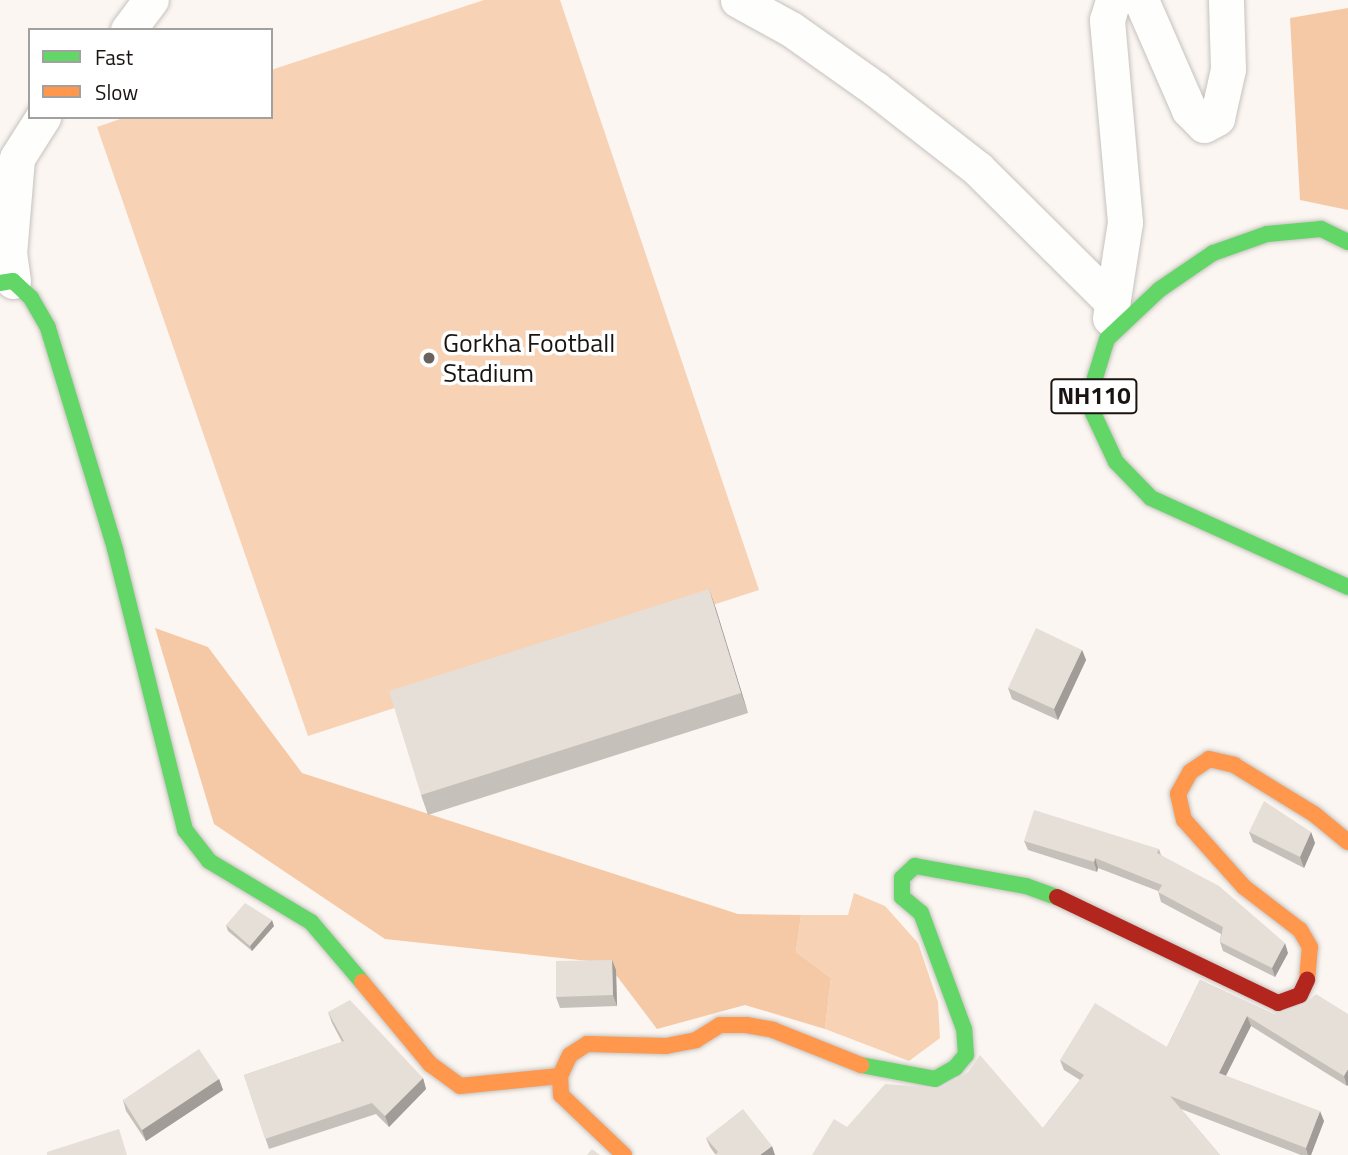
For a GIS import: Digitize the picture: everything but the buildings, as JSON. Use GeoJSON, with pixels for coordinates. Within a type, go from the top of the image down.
{"type":"FeatureCollection","features":[{"type":"Feature","properties":{"kind":"main road","name":"NH110"},"geometry":{"type":"LineString","coordinates":[[1348,242],[1321,229],[1294,231],[1266,234],[1213,253],[1159,290],[1107,338],[1095,378],[1093,413],[1116,461],[1152,498],[1348,587]]}},
{"type":"Feature","properties":{"kind":"main road"},"geometry":{"type":"LineString","coordinates":[[6,282],[31,298],[48,328],[68,388],[115,549],[185,830],[209,861],[311,922],[430,1065],[460,1086],[559,1076]]}},
{"type":"Feature","properties":{"kind":"main road"},"geometry":{"type":"LineString","coordinates":[[624,1155],[561,1095],[559,1076],[570,1055],[587,1044],[666,1046],[696,1040],[720,1025],[773,1030],[861,1065],[905,1076],[935,1080],[955,1068],[966,1055],[964,1029],[921,913],[902,897],[902,878],[915,866],[1026,886],[1086,908],[1278,1003],[1300,995],[1311,972],[1311,947],[1300,930],[1244,887],[1184,820],[1178,794],[1190,772],[1209,760],[1234,765],[1314,814],[1348,842]]}},
{"type":"Feature","properties":{"kind":"street"},"geometry":{"type":"LineString","coordinates":[[130,28],[151,0]]}},
{"type":"Feature","properties":{"kind":"street"},"geometry":{"type":"LineString","coordinates":[[738,0],[824,52],[978,169],[1112,302]]}},
{"type":"Feature","properties":{"kind":"street"},"geometry":{"type":"LineString","coordinates":[[1107,338],[1125,222],[1107,20],[1112,0]]}},
{"type":"Feature","properties":{"kind":"street"},"geometry":{"type":"LineString","coordinates":[[1141,0],[1188,110],[1204,125],[1217,118],[1228,69],[1226,0]]}},
{"type":"Feature","properties":{"kind":"street"},"geometry":{"type":"LineString","coordinates":[[6,282],[17,158],[42,119]]}},
{"type":"Feature","properties":{"kind":"shaded area","name":"Gorkha Football Stadium"},"geometry":{"type":"Polygon","coordinates":[[[484,0],[560,0],[759,590],[308,736],[97,127],[120,119],[273,119],[273,69],[484,0]]]}},
{"type":"Feature","properties":{"kind":"shaded area"},"geometry":{"type":"Polygon","coordinates":[[[1348,8],[1348,210],[1300,200],[1290,18],[1348,8]]]}},
{"type":"Feature","properties":{"kind":"shaded area"},"geometry":{"type":"Polygon","coordinates":[[[155,628],[208,647],[302,773],[738,914],[801,915],[796,952],[831,978],[825,1029],[745,1005],[657,1029],[607,963],[385,939],[214,824],[155,628]]]}},
{"type":"Feature","properties":{"kind":"shaded area"},"geometry":{"type":"Polygon","coordinates":[[[854,893],[885,906],[918,943],[938,1002],[940,1038],[909,1061],[825,1029],[831,978],[796,952],[801,915],[848,915],[854,893]]]}},
{"type":"Feature","properties":{"kind":"traffic: fast"},"geometry":{"type":"LineString","coordinates":[[1348,242],[1321,229],[1267,234],[1213,253],[1159,290],[1107,339],[1095,378],[1093,413],[1116,462],[1151,498],[1348,587]]}},
{"type":"Feature","properties":{"kind":"traffic: fast"},"geometry":{"type":"LineString","coordinates":[[0,283],[13,281],[31,298],[48,328],[115,549],[185,830],[209,861],[311,922],[362,982]]}},
{"type":"Feature","properties":{"kind":"traffic: fast"},"geometry":{"type":"LineString","coordinates":[[861,1065],[935,1079],[955,1068],[966,1055],[964,1029],[921,913],[902,897],[902,878],[915,866],[1026,886],[1057,897]]}},
{"type":"Feature","properties":{"kind":"traffic: slow"},"geometry":{"type":"LineString","coordinates":[[1307,980],[1310,947],[1300,930],[1244,887],[1184,820],[1178,794],[1190,772],[1209,759],[1234,765],[1314,814],[1348,842]]}},
{"type":"Feature","properties":{"kind":"traffic: slow"},"geometry":{"type":"LineString","coordinates":[[362,982],[430,1064],[460,1086],[560,1076]]}},
{"type":"Feature","properties":{"kind":"traffic: slow"},"geometry":{"type":"LineString","coordinates":[[624,1155],[561,1095],[560,1076],[570,1055],[587,1044],[666,1046],[696,1040],[720,1025],[746,1025],[773,1030],[861,1065]]}},
{"type":"Feature","properties":{"kind":"traffic: jam"},"geometry":{"type":"LineString","coordinates":[[1057,897],[1278,1003],[1300,995],[1307,980]]}},
{"type":"Feature","properties":{"kind":"place","name":"Gorkha Football Stadium"},"geometry":{"type":"Point","coordinates":[429,358]}}]}
